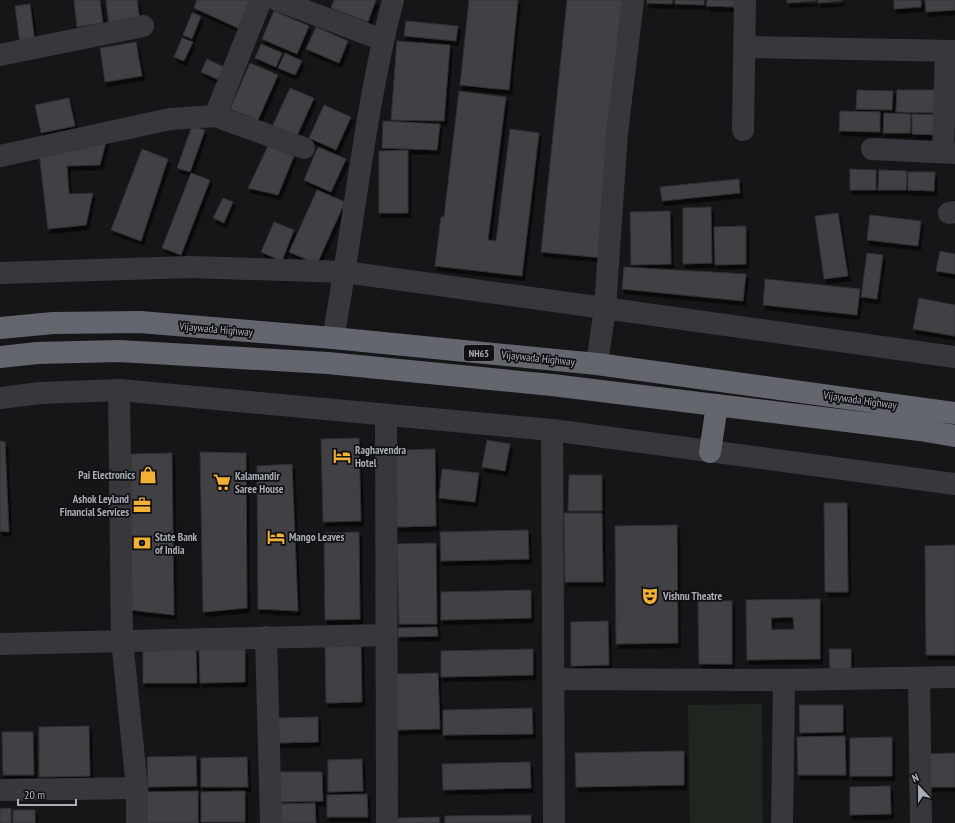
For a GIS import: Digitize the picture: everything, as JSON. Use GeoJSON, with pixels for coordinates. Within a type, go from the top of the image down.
{"type":"FeatureCollection","features":[{"type":"Feature","properties":{"kind":"highway","name":"Vijaywada Highway"},"geometry":{"type":"LineString","coordinates":[[0,328],[52,323],[140,322],[333,338],[597,364],[955,413]]}},
{"type":"Feature","properties":{"kind":"highway","name":"Vijaywada Highway"},"geometry":{"type":"LineString","coordinates":[[0,357],[37,352],[119,351],[328,362],[552,384],[859,422],[955,436]]}},
{"type":"Feature","properties":{"kind":"highway"},"geometry":{"type":"LineString","coordinates":[[859,422],[863,400]]}},
{"type":"Feature","properties":{"kind":"highway"},"geometry":{"type":"LineString","coordinates":[[710,452],[717,405]]}},
{"type":"Feature","properties":{"kind":"street"},"geometry":{"type":"LineString","coordinates":[[214,116],[261,0]]}},
{"type":"Feature","properties":{"kind":"street"},"geometry":{"type":"LineString","coordinates":[[277,0],[383,40]]}},
{"type":"Feature","properties":{"kind":"street"},"geometry":{"type":"LineString","coordinates":[[333,338],[383,40],[393,0]]}},
{"type":"Feature","properties":{"kind":"street"},"geometry":{"type":"LineString","coordinates":[[597,364],[605,308],[616,133],[633,0]]}},
{"type":"Feature","properties":{"kind":"street"},"geometry":{"type":"LineString","coordinates":[[743,130],[745,0]]}},
{"type":"Feature","properties":{"kind":"street"},"geometry":{"type":"LineString","coordinates":[[0,55],[143,26]]}},
{"type":"Feature","properties":{"kind":"street"},"geometry":{"type":"LineString","coordinates":[[745,46],[950,51],[949,152],[872,149]]}},
{"type":"Feature","properties":{"kind":"street"},"geometry":{"type":"LineString","coordinates":[[0,156],[170,119],[214,116],[304,148]]}},
{"type":"Feature","properties":{"kind":"street"},"geometry":{"type":"LineString","coordinates":[[0,273],[190,267],[345,272],[955,357]]}},
{"type":"Feature","properties":{"kind":"street"},"geometry":{"type":"LineString","coordinates":[[120,390],[122,640],[137,788],[137,823]]}},
{"type":"Feature","properties":{"kind":"street"},"geometry":{"type":"LineString","coordinates":[[0,398],[40,393],[120,390],[386,416],[552,430],[955,484]]}},
{"type":"Feature","properties":{"kind":"street"},"geometry":{"type":"LineString","coordinates":[[386,416],[387,823]]}},
{"type":"Feature","properties":{"kind":"street"},"geometry":{"type":"LineString","coordinates":[[552,430],[552,679],[554,823]]}},
{"type":"Feature","properties":{"kind":"street"},"geometry":{"type":"LineString","coordinates":[[0,644],[386,635]]}},
{"type":"Feature","properties":{"kind":"street"},"geometry":{"type":"LineString","coordinates":[[266,637],[270,823]]}},
{"type":"Feature","properties":{"kind":"street"},"geometry":{"type":"LineString","coordinates":[[552,679],[784,680],[955,677]]}},
{"type":"Feature","properties":{"kind":"street"},"geometry":{"type":"LineString","coordinates":[[919,678],[921,823]]}},
{"type":"Feature","properties":{"kind":"street"},"geometry":{"type":"LineString","coordinates":[[782,823],[784,680]]}},
{"type":"Feature","properties":{"kind":"street"},"geometry":{"type":"LineString","coordinates":[[0,790],[137,788]]}},
{"type":"Feature","properties":{"kind":"shaded area"},"geometry":{"type":"Polygon","coordinates":[[[762,704],[763,823],[690,823],[688,705],[762,704]]]}},
{"type":"Feature","properties":{"kind":"building"},"geometry":{"type":"Polygon","coordinates":[[[74,0],[100,0],[103,23],[77,27],[74,0]]]}},
{"type":"Feature","properties":{"kind":"building"},"geometry":{"type":"Polygon","coordinates":[[[106,0],[137,0],[140,21],[109,25],[106,0]]]}},
{"type":"Feature","properties":{"kind":"building"},"geometry":{"type":"Polygon","coordinates":[[[197,0],[251,0],[238,28],[194,8],[197,0]]]}},
{"type":"Feature","properties":{"kind":"building"},"geometry":{"type":"Polygon","coordinates":[[[334,0],[376,0],[368,22],[331,8],[334,0]]]}},
{"type":"Feature","properties":{"kind":"building"},"geometry":{"type":"Polygon","coordinates":[[[469,0],[518,0],[509,90],[460,85],[469,0]]]}},
{"type":"Feature","properties":{"kind":"building"},"geometry":{"type":"Polygon","coordinates":[[[567,0],[628,0],[603,258],[541,252],[567,0]]]}},
{"type":"Feature","properties":{"kind":"building"},"geometry":{"type":"Polygon","coordinates":[[[647,0],[673,0],[672,4],[647,3],[647,0]]]}},
{"type":"Feature","properties":{"kind":"building"},"geometry":{"type":"Polygon","coordinates":[[[675,0],[704,0],[704,5],[675,4],[675,0]]]}},
{"type":"Feature","properties":{"kind":"building"},"geometry":{"type":"Polygon","coordinates":[[[707,0],[736,0],[736,7],[706,6],[707,0]]]}},
{"type":"Feature","properties":{"kind":"building"},"geometry":{"type":"Polygon","coordinates":[[[787,0],[816,0],[816,1],[787,3],[787,0]]]}},
{"type":"Feature","properties":{"kind":"building"},"geometry":{"type":"Polygon","coordinates":[[[818,0],[842,0],[842,1],[818,3],[818,0]]]}},
{"type":"Feature","properties":{"kind":"building"},"geometry":{"type":"Polygon","coordinates":[[[894,0],[921,0],[921,7],[894,9],[894,0]]]}},
{"type":"Feature","properties":{"kind":"building"},"geometry":{"type":"Polygon","coordinates":[[[925,0],[955,0],[955,10],[926,12],[925,0]]]}},
{"type":"Feature","properties":{"kind":"building"},"geometry":{"type":"Polygon","coordinates":[[[30,4],[35,42],[20,44],[15,6],[30,4]]]}},
{"type":"Feature","properties":{"kind":"building"},"geometry":{"type":"Polygon","coordinates":[[[274,11],[309,26],[297,54],[262,39],[274,11]]]}},
{"type":"Feature","properties":{"kind":"building"},"geometry":{"type":"Polygon","coordinates":[[[192,13],[201,16],[192,39],[183,35],[192,13]]]}},
{"type":"Feature","properties":{"kind":"building"},"geometry":{"type":"Polygon","coordinates":[[[406,21],[458,26],[456,41],[404,36],[406,21]]]}},
{"type":"Feature","properties":{"kind":"building"},"geometry":{"type":"Polygon","coordinates":[[[316,27],[348,41],[339,63],[306,49],[316,27]]]}},
{"type":"Feature","properties":{"kind":"building"},"geometry":{"type":"Polygon","coordinates":[[[182,38],[193,42],[184,61],[174,57],[182,38]]]}},
{"type":"Feature","properties":{"kind":"building"},"geometry":{"type":"Polygon","coordinates":[[[397,41],[450,45],[444,121],[391,120],[397,41]]]}},
{"type":"Feature","properties":{"kind":"building"},"geometry":{"type":"Polygon","coordinates":[[[136,42],[142,76],[105,82],[100,48],[136,42]]]}},
{"type":"Feature","properties":{"kind":"building"},"geometry":{"type":"Polygon","coordinates":[[[261,44],[282,53],[276,67],[255,58],[261,44]]]}},
{"type":"Feature","properties":{"kind":"building"},"geometry":{"type":"Polygon","coordinates":[[[285,53],[302,61],[295,75],[278,68],[285,53]]]}},
{"type":"Feature","properties":{"kind":"building"},"geometry":{"type":"Polygon","coordinates":[[[207,59],[224,67],[219,80],[201,72],[207,59]]]}},
{"type":"Feature","properties":{"kind":"building"},"geometry":{"type":"Polygon","coordinates":[[[250,63],[278,75],[258,120],[230,109],[250,63]]]}},
{"type":"Feature","properties":{"kind":"building"},"geometry":{"type":"Polygon","coordinates":[[[290,88],[314,98],[296,138],[272,127],[290,88]]]}},
{"type":"Feature","properties":{"kind":"building"},"geometry":{"type":"Polygon","coordinates":[[[857,90],[893,91],[892,110],[856,109],[857,90]]]}},
{"type":"Feature","properties":{"kind":"building"},"geometry":{"type":"Polygon","coordinates":[[[897,90],[940,90],[939,113],[896,112],[897,90]]]}},
{"type":"Feature","properties":{"kind":"building"},"geometry":{"type":"Polygon","coordinates":[[[459,91],[506,97],[488,240],[496,241],[510,129],[539,133],[522,276],[435,266],[441,217],[444,217],[459,91]]]}},
{"type":"Feature","properties":{"kind":"building"},"geometry":{"type":"Polygon","coordinates":[[[69,98],[75,126],[41,133],[35,105],[69,98]]]}},
{"type":"Feature","properties":{"kind":"building"},"geometry":{"type":"Polygon","coordinates":[[[324,105],[351,117],[336,150],[309,138],[324,105]]]}},
{"type":"Feature","properties":{"kind":"building"},"geometry":{"type":"Polygon","coordinates":[[[840,111],[880,112],[880,132],[839,131],[840,111]]]}},
{"type":"Feature","properties":{"kind":"building"},"geometry":{"type":"Polygon","coordinates":[[[884,113],[911,114],[910,133],[883,133],[884,113]]]}},
{"type":"Feature","properties":{"kind":"building"},"geometry":{"type":"Polygon","coordinates":[[[912,114],[939,115],[938,135],[912,134],[912,114]]]}},
{"type":"Feature","properties":{"kind":"building"},"geometry":{"type":"Polygon","coordinates":[[[383,121],[440,124],[437,150],[382,148],[383,121]]]}},
{"type":"Feature","properties":{"kind":"building"},"geometry":{"type":"Polygon","coordinates":[[[192,126],[205,130],[190,172],[177,168],[192,126]]]}},
{"type":"Feature","properties":{"kind":"building"},"geometry":{"type":"Polygon","coordinates":[[[108,134],[100,165],[67,166],[69,194],[93,193],[86,225],[48,229],[39,153],[108,134]]]}},
{"type":"Feature","properties":{"kind":"building"},"geometry":{"type":"Polygon","coordinates":[[[268,146],[294,156],[278,195],[248,188],[268,146]]]}},
{"type":"Feature","properties":{"kind":"building"},"geometry":{"type":"Polygon","coordinates":[[[318,147],[346,159],[331,192],[304,180],[318,147]]]}},
{"type":"Feature","properties":{"kind":"building"},"geometry":{"type":"Polygon","coordinates":[[[142,149],[168,159],[141,241],[111,230],[142,149]]]}},
{"type":"Feature","properties":{"kind":"building"},"geometry":{"type":"Polygon","coordinates":[[[408,150],[408,213],[379,213],[379,151],[408,150]]]}},
{"type":"Feature","properties":{"kind":"building"},"geometry":{"type":"Polygon","coordinates":[[[850,169],[876,170],[876,190],[850,190],[850,169]]]}},
{"type":"Feature","properties":{"kind":"building"},"geometry":{"type":"Polygon","coordinates":[[[879,170],[907,171],[906,190],[878,190],[879,170]]]}},
{"type":"Feature","properties":{"kind":"building"},"geometry":{"type":"Polygon","coordinates":[[[908,172],[935,172],[934,191],[908,190],[908,172]]]}},
{"type":"Feature","properties":{"kind":"building"},"geometry":{"type":"Polygon","coordinates":[[[191,173],[210,180],[181,255],[162,248],[191,173]]]}},
{"type":"Feature","properties":{"kind":"building"},"geometry":{"type":"Polygon","coordinates":[[[739,179],[740,193],[662,201],[660,187],[739,179]]]}},
{"type":"Feature","properties":{"kind":"building"},"geometry":{"type":"Polygon","coordinates":[[[317,190],[345,202],[317,264],[289,252],[317,190]]]}},
{"type":"Feature","properties":{"kind":"building"},"geometry":{"type":"Polygon","coordinates":[[[223,198],[233,202],[224,223],[213,218],[223,198]]]}},
{"type":"Feature","properties":{"kind":"building"},"geometry":{"type":"Polygon","coordinates":[[[711,207],[712,263],[683,264],[683,208],[711,207]]]}},
{"type":"Feature","properties":{"kind":"building"},"geometry":{"type":"Polygon","coordinates":[[[670,211],[671,264],[631,265],[630,212],[670,211]]]}},
{"type":"Feature","properties":{"kind":"building"},"geometry":{"type":"Polygon","coordinates":[[[838,213],[848,276],[824,279],[815,216],[838,213]]]}},
{"type":"Feature","properties":{"kind":"building"},"geometry":{"type":"Polygon","coordinates":[[[870,215],[921,221],[918,246],[867,240],[870,215]]]}},
{"type":"Feature","properties":{"kind":"building"},"geometry":{"type":"Polygon","coordinates":[[[274,222],[294,230],[282,261],[261,252],[274,222]]]}},
{"type":"Feature","properties":{"kind":"building"},"geometry":{"type":"Polygon","coordinates":[[[746,226],[746,264],[715,265],[714,227],[746,226]]]}},
{"type":"Feature","properties":{"kind":"building"},"geometry":{"type":"Polygon","coordinates":[[[940,251],[955,254],[955,274],[936,271],[940,251]]]}},
{"type":"Feature","properties":{"kind":"building"},"geometry":{"type":"Polygon","coordinates":[[[867,253],[883,255],[877,299],[861,297],[867,253]]]}},
{"type":"Feature","properties":{"kind":"building"},"geometry":{"type":"Polygon","coordinates":[[[624,267],[746,274],[743,301],[622,289],[624,267]]]}},
{"type":"Feature","properties":{"kind":"building"},"geometry":{"type":"Polygon","coordinates":[[[765,279],[860,289],[857,315],[763,305],[765,279]]]}},
{"type":"Feature","properties":{"kind":"building"},"geometry":{"type":"Polygon","coordinates":[[[919,298],[955,305],[955,336],[913,329],[919,298]]]}},
{"type":"Feature","properties":{"kind":"building"},"geometry":{"type":"Polygon","coordinates":[[[359,438],[361,521],[323,522],[321,439],[359,438]]]}},
{"type":"Feature","properties":{"kind":"building"},"geometry":{"type":"Polygon","coordinates":[[[487,440],[510,444],[505,471],[482,467],[487,440]]]}},
{"type":"Feature","properties":{"kind":"building"},"geometry":{"type":"Polygon","coordinates":[[[0,441],[5,442],[9,532],[0,531],[0,441]]]}},
{"type":"Feature","properties":{"kind":"building"},"geometry":{"type":"Polygon","coordinates":[[[435,449],[436,526],[397,527],[396,450],[435,449]]]}},
{"type":"Feature","properties":{"kind":"building"},"geometry":{"type":"Polygon","coordinates":[[[200,452],[246,453],[247,608],[203,612],[200,452]]]}},
{"type":"Feature","properties":{"kind":"building"},"geometry":{"type":"Polygon","coordinates":[[[172,453],[174,615],[130,610],[131,454],[172,453]]]}},
{"type":"Feature","properties":{"kind":"building","name":"Mango Leaves"},"geometry":{"type":"Polygon","coordinates":[[[292,464],[298,611],[258,609],[257,466],[292,464]]]}},
{"type":"Feature","properties":{"kind":"building"},"geometry":{"type":"Polygon","coordinates":[[[442,469],[479,473],[475,502],[439,498],[442,469]]]}},
{"type":"Feature","properties":{"kind":"building"},"geometry":{"type":"Polygon","coordinates":[[[569,475],[602,475],[602,511],[568,511],[569,475]]]}},
{"type":"Feature","properties":{"kind":"building"},"geometry":{"type":"Polygon","coordinates":[[[824,503],[847,503],[848,592],[825,592],[824,503]]]}},
{"type":"Feature","properties":{"kind":"building"},"geometry":{"type":"Polygon","coordinates":[[[564,513],[602,513],[603,582],[565,582],[564,513]]]}},
{"type":"Feature","properties":{"kind":"building"},"geometry":{"type":"Polygon","coordinates":[[[677,525],[678,643],[616,644],[615,526],[677,525]]]}},
{"type":"Feature","properties":{"kind":"building"},"geometry":{"type":"Polygon","coordinates":[[[528,530],[529,559],[441,561],[440,532],[528,530]]]}},
{"type":"Feature","properties":{"kind":"building"},"geometry":{"type":"Polygon","coordinates":[[[359,532],[360,619],[325,620],[324,533],[359,532]]]}},
{"type":"Feature","properties":{"kind":"building"},"geometry":{"type":"Polygon","coordinates":[[[436,543],[437,624],[399,624],[397,544],[436,543]]]}},
{"type":"Feature","properties":{"kind":"building"},"geometry":{"type":"Polygon","coordinates":[[[955,545],[955,655],[926,655],[925,546],[955,545]]]}},
{"type":"Feature","properties":{"kind":"building"},"geometry":{"type":"Polygon","coordinates":[[[531,590],[531,618],[441,620],[441,592],[531,590]]]}},
{"type":"Feature","properties":{"kind":"building"},"geometry":{"type":"Polygon","coordinates":[[[820,599],[820,659],[747,660],[746,600],[820,599]],[[793,617],[771,618],[772,630],[794,629],[793,617]]]}},
{"type":"Feature","properties":{"kind":"building"},"geometry":{"type":"Polygon","coordinates":[[[698,601],[732,601],[732,664],[699,664],[698,601]]]}},
{"type":"Feature","properties":{"kind":"building"},"geometry":{"type":"Polygon","coordinates":[[[608,621],[609,665],[571,666],[571,622],[608,621]]]}},
{"type":"Feature","properties":{"kind":"building"},"geometry":{"type":"Polygon","coordinates":[[[437,627],[438,636],[398,637],[398,628],[437,627]]]}},
{"type":"Feature","properties":{"kind":"building"},"geometry":{"type":"Polygon","coordinates":[[[361,644],[362,702],[326,703],[325,645],[361,644]]]}},
{"type":"Feature","properties":{"kind":"building"},"geometry":{"type":"Polygon","coordinates":[[[196,649],[197,683],[143,683],[143,651],[196,649]]]}},
{"type":"Feature","properties":{"kind":"building"},"geometry":{"type":"Polygon","coordinates":[[[245,649],[245,682],[200,683],[199,650],[245,649]]]}},
{"type":"Feature","properties":{"kind":"building"},"geometry":{"type":"Polygon","coordinates":[[[533,649],[533,675],[441,677],[441,651],[533,649]]]}},
{"type":"Feature","properties":{"kind":"building"},"geometry":{"type":"Polygon","coordinates":[[[829,649],[851,649],[851,668],[830,669],[829,649]]]}},
{"type":"Feature","properties":{"kind":"building"},"geometry":{"type":"Polygon","coordinates":[[[438,673],[440,729],[397,730],[397,674],[438,673]]]}},
{"type":"Feature","properties":{"kind":"building"},"geometry":{"type":"Polygon","coordinates":[[[799,705],[843,705],[843,732],[800,733],[799,705]]]}},
{"type":"Feature","properties":{"kind":"building"},"geometry":{"type":"Polygon","coordinates":[[[532,708],[533,734],[443,735],[443,710],[532,708]]]}},
{"type":"Feature","properties":{"kind":"building"},"geometry":{"type":"Polygon","coordinates":[[[318,717],[318,742],[277,743],[277,718],[318,717]]]}},
{"type":"Feature","properties":{"kind":"building"},"geometry":{"type":"Polygon","coordinates":[[[89,726],[90,776],[39,777],[39,727],[89,726]]]}},
{"type":"Feature","properties":{"kind":"building"},"geometry":{"type":"Polygon","coordinates":[[[2,732],[33,732],[34,775],[3,775],[2,732]]]}},
{"type":"Feature","properties":{"kind":"building"},"geometry":{"type":"Polygon","coordinates":[[[845,736],[846,775],[798,775],[797,737],[845,736]]]}},
{"type":"Feature","properties":{"kind":"building"},"geometry":{"type":"Polygon","coordinates":[[[892,737],[892,776],[850,776],[850,738],[892,737]]]}},
{"type":"Feature","properties":{"kind":"building"},"geometry":{"type":"Polygon","coordinates":[[[684,751],[684,785],[576,787],[575,753],[684,751]]]}},
{"type":"Feature","properties":{"kind":"building"},"geometry":{"type":"Polygon","coordinates":[[[955,753],[955,787],[925,787],[925,754],[955,753]]]}},
{"type":"Feature","properties":{"kind":"building"},"geometry":{"type":"Polygon","coordinates":[[[196,756],[197,786],[148,787],[147,757],[196,756]]]}},
{"type":"Feature","properties":{"kind":"building"},"geometry":{"type":"Polygon","coordinates":[[[247,757],[248,787],[201,787],[201,758],[247,757]]]}},
{"type":"Feature","properties":{"kind":"building"},"geometry":{"type":"Polygon","coordinates":[[[362,759],[363,791],[328,792],[328,760],[362,759]]]}},
{"type":"Feature","properties":{"kind":"building"},"geometry":{"type":"Polygon","coordinates":[[[530,762],[531,788],[443,790],[442,764],[530,762]]]}},
{"type":"Feature","properties":{"kind":"building"},"geometry":{"type":"Polygon","coordinates":[[[280,772],[322,772],[323,801],[280,802],[280,772]]]}},
{"type":"Feature","properties":{"kind":"building"},"geometry":{"type":"Polygon","coordinates":[[[890,786],[891,814],[850,815],[850,787],[890,786]]]}},
{"type":"Feature","properties":{"kind":"building"},"geometry":{"type":"Polygon","coordinates":[[[198,791],[198,823],[146,823],[146,792],[198,791]]]}},
{"type":"Feature","properties":{"kind":"building"},"geometry":{"type":"Polygon","coordinates":[[[245,791],[245,822],[201,822],[201,792],[245,791]]]}},
{"type":"Feature","properties":{"kind":"building"},"geometry":{"type":"Polygon","coordinates":[[[367,794],[368,817],[327,817],[327,795],[367,794]]]}},
{"type":"Feature","properties":{"kind":"building"},"geometry":{"type":"Polygon","coordinates":[[[315,803],[316,823],[280,823],[280,804],[315,803]]]}},
{"type":"Feature","properties":{"kind":"building"},"geometry":{"type":"Polygon","coordinates":[[[11,808],[11,823],[0,823],[0,809],[11,808]]]}},
{"type":"Feature","properties":{"kind":"building"},"geometry":{"type":"Polygon","coordinates":[[[13,810],[35,810],[35,823],[13,823],[13,810]]]}},
{"type":"Feature","properties":{"kind":"building"},"geometry":{"type":"Polygon","coordinates":[[[531,815],[531,823],[445,823],[445,816],[531,815]]]}},
{"type":"Feature","properties":{"kind":"building"},"geometry":{"type":"Polygon","coordinates":[[[439,817],[440,823],[398,823],[398,818],[439,817]]]}},
{"type":"Feature","properties":{"kind":"place","name":"Raghavendra Hotel"},"geometry":{"type":"Point","coordinates":[342,456]}},
{"type":"Feature","properties":{"kind":"place","name":"Pai Electronics"},"geometry":{"type":"Point","coordinates":[148,475]}},
{"type":"Feature","properties":{"kind":"place","name":"Kalamandir Saree House"},"geometry":{"type":"Point","coordinates":[222,482]}},
{"type":"Feature","properties":{"kind":"place","name":"Ashok Leyland Financial Services"},"geometry":{"type":"Point","coordinates":[142,505]}},
{"type":"Feature","properties":{"kind":"place","name":"Mango Leaves"},"geometry":{"type":"Point","coordinates":[276,537]}},
{"type":"Feature","properties":{"kind":"place","name":"State Bank of India"},"geometry":{"type":"Point","coordinates":[142,543]}},
{"type":"Feature","properties":{"kind":"place","name":"Vishnu Theatre"},"geometry":{"type":"Point","coordinates":[650,596]}}]}
